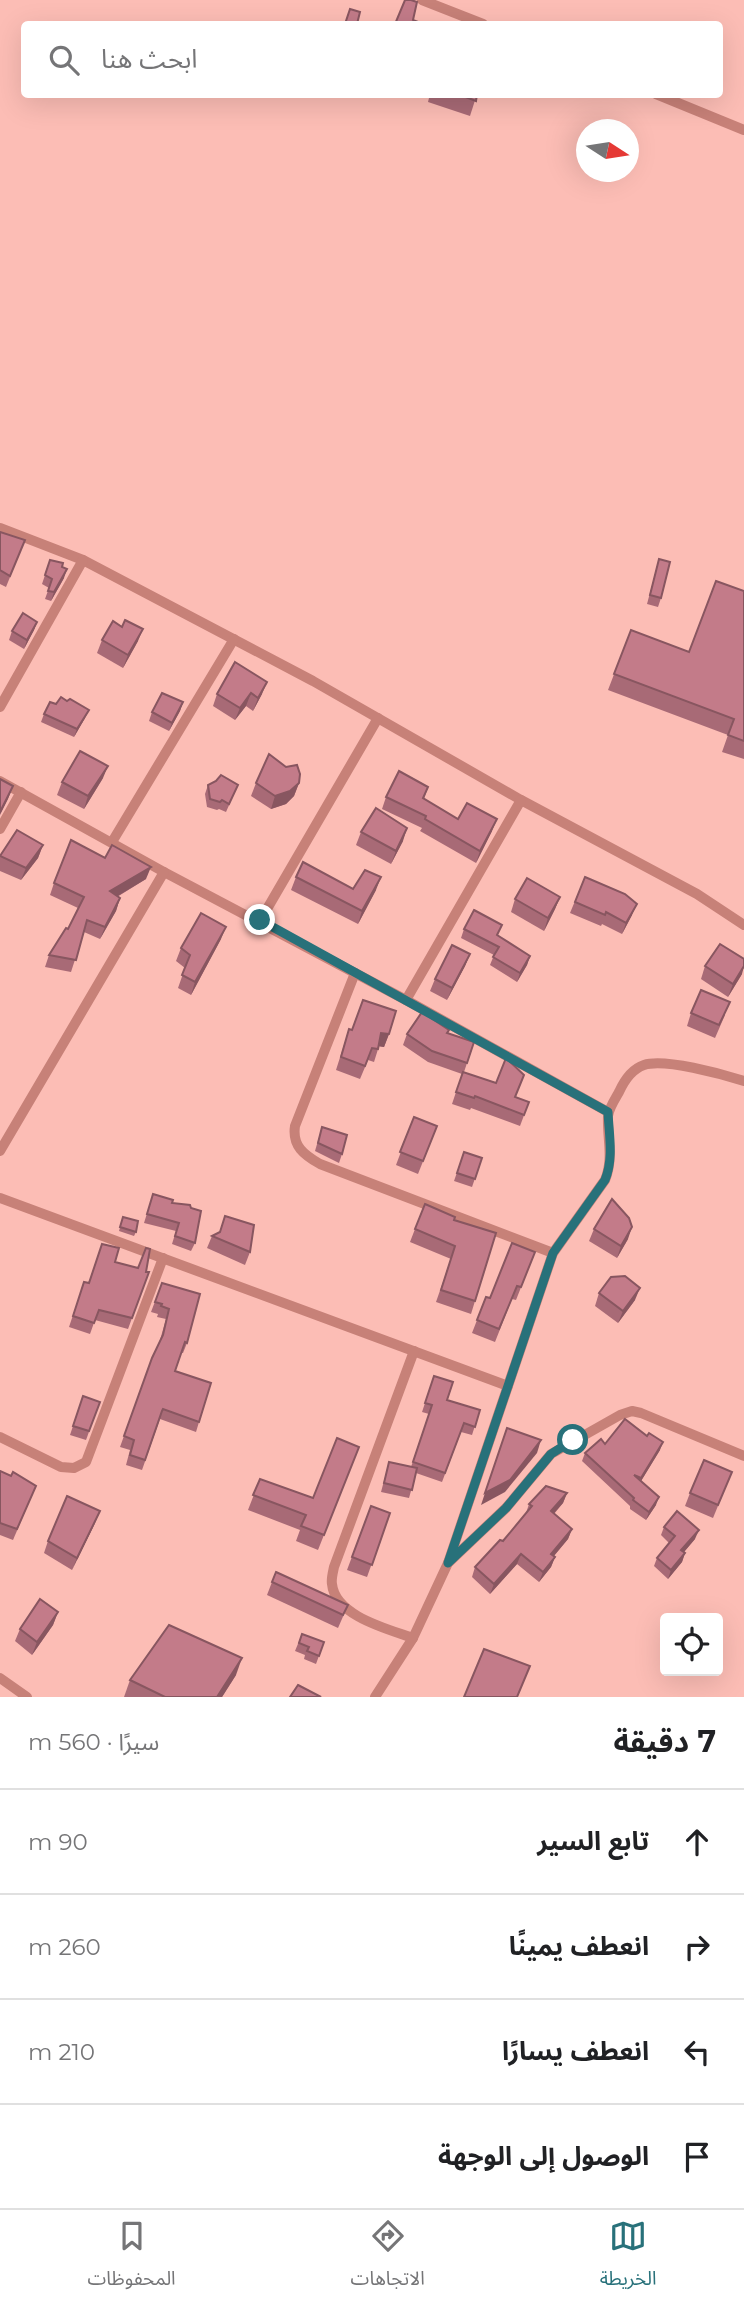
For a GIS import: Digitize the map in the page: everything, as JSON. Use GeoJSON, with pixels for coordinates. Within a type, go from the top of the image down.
{"type":"FeatureCollection","features":[{"type":"Feature","properties":{"kind":"street"},"geometry":{"type":"LineString","coordinates":[[422,0],[475,21]]}},
{"type":"Feature","properties":{"kind":"street"},"geometry":{"type":"LineString","coordinates":[[666,98],[744,130]]}},
{"type":"Feature","properties":{"kind":"street"},"geometry":{"type":"LineString","coordinates":[[0,528],[83,560],[234,639],[521,800],[697,894],[744,925]]}},
{"type":"Feature","properties":{"kind":"street"},"geometry":{"type":"LineString","coordinates":[[0,707],[83,560]]}},
{"type":"Feature","properties":{"kind":"street"},"geometry":{"type":"LineString","coordinates":[[112,842],[234,639]]}},
{"type":"Feature","properties":{"kind":"street"},"geometry":{"type":"LineString","coordinates":[[260,920],[378,718]]}},
{"type":"Feature","properties":{"kind":"street"},"geometry":{"type":"LineString","coordinates":[[0,781],[164,872],[260,920],[407,1000],[608,1112]]}},
{"type":"Feature","properties":{"kind":"street"},"geometry":{"type":"LineString","coordinates":[[0,829],[21,792]]}},
{"type":"Feature","properties":{"kind":"street"},"geometry":{"type":"LineString","coordinates":[[407,1000],[521,800]]}},
{"type":"Feature","properties":{"kind":"street"},"geometry":{"type":"LineString","coordinates":[[0,1151],[164,872]]}},
{"type":"Feature","properties":{"kind":"street"},"geometry":{"type":"LineString","coordinates":[[355,973],[295,1126],[297,1146],[320,1164],[553,1253]]}},
{"type":"Feature","properties":{"kind":"street"},"geometry":{"type":"LineString","coordinates":[[375,1697],[413,1638],[448,1563],[553,1253],[610,1169],[608,1112],[623,1083],[643,1065],[661,1062],[744,1081]]}},
{"type":"Feature","properties":{"kind":"street"},"geometry":{"type":"LineString","coordinates":[[0,1198],[509,1386]]}},
{"type":"Feature","properties":{"kind":"street"},"geometry":{"type":"LineString","coordinates":[[0,1437],[61,1467],[74,1468],[86,1462],[163,1258]]}},
{"type":"Feature","properties":{"kind":"street"},"geometry":{"type":"LineString","coordinates":[[413,1638],[369,1622],[343,1607],[332,1584],[334,1567],[414,1351]]}},
{"type":"Feature","properties":{"kind":"street"},"geometry":{"type":"LineString","coordinates":[[448,1563],[506,1508],[551,1454],[620,1415],[632,1411],[641,1413],[744,1456]]}},
{"type":"Feature","properties":{"kind":"street"},"geometry":{"type":"LineString","coordinates":[[0,1678],[27,1697]]}},
{"type":"Feature","properties":{"kind":"building"},"geometry":{"type":"Polygon","coordinates":[[[405,0],[417,2],[413,20],[416,21],[396,21],[405,0]]]}},
{"type":"Feature","properties":{"kind":"building"},"geometry":{"type":"Polygon","coordinates":[[[350,9],[360,12],[358,21],[346,21],[350,9]]]}},
{"type":"Feature","properties":{"kind":"building"},"geometry":{"type":"Polygon","coordinates":[[[0,532],[25,540],[10,576],[0,570],[0,532]]]}},
{"type":"Feature","properties":{"kind":"building"},"geometry":{"type":"Polygon","coordinates":[[[659,559],[670,562],[661,598],[650,595],[659,559]]]}},
{"type":"Feature","properties":{"kind":"building"},"geometry":{"type":"Polygon","coordinates":[[[50,560],[63,563],[62,567],[67,569],[54,592],[48,591],[52,579],[45,575],[50,560]]]}},
{"type":"Feature","properties":{"kind":"building"},"geometry":{"type":"Polygon","coordinates":[[[716,581],[744,591],[744,741],[728,735],[734,719],[614,674],[631,630],[689,652],[716,581]]]}},
{"type":"Feature","properties":{"kind":"building"},"geometry":{"type":"Polygon","coordinates":[[[23,613],[37,622],[27,640],[12,631],[23,613]]]}},
{"type":"Feature","properties":{"kind":"building"},"geometry":{"type":"Polygon","coordinates":[[[125,620],[143,629],[128,655],[102,640],[113,621],[122,627],[125,620]]]}},
{"type":"Feature","properties":{"kind":"building"},"geometry":{"type":"Polygon","coordinates":[[[235,662],[267,682],[258,698],[251,693],[240,708],[217,694],[235,662]]]}},
{"type":"Feature","properties":{"kind":"building"},"geometry":{"type":"Polygon","coordinates":[[[162,693],[183,702],[172,723],[152,712],[162,693]]]}},
{"type":"Feature","properties":{"kind":"building"},"geometry":{"type":"Polygon","coordinates":[[[61,697],[89,710],[77,729],[44,714],[50,702],[56,704],[61,697]]]}},
{"type":"Feature","properties":{"kind":"building"},"geometry":{"type":"Polygon","coordinates":[[[80,751],[108,766],[88,796],[62,782],[80,751]]]}},
{"type":"Feature","properties":{"kind":"building"},"geometry":{"type":"Polygon","coordinates":[[[269,754],[286,767],[297,765],[299,783],[290,791],[275,796],[256,783],[269,754]]]}},
{"type":"Feature","properties":{"kind":"building"},"geometry":{"type":"Polygon","coordinates":[[[399,771],[428,787],[423,798],[458,819],[467,803],[497,819],[480,851],[425,819],[426,816],[386,797],[399,771]]]}},
{"type":"Feature","properties":{"kind":"building"},"geometry":{"type":"Polygon","coordinates":[[[221,775],[238,785],[229,804],[210,799],[208,785],[221,775]]]}},
{"type":"Feature","properties":{"kind":"building"},"geometry":{"type":"Polygon","coordinates":[[[0,779],[13,786],[0,812],[0,779]]]}},
{"type":"Feature","properties":{"kind":"building"},"geometry":{"type":"Polygon","coordinates":[[[376,808],[407,828],[396,851],[361,832],[376,808]]]}},
{"type":"Feature","properties":{"kind":"building"},"geometry":{"type":"Polygon","coordinates":[[[17,830],[43,845],[26,868],[0,856],[17,830]]]}},
{"type":"Feature","properties":{"kind":"building"},"geometry":{"type":"Polygon","coordinates":[[[71,840],[105,858],[112,845],[151,867],[110,891],[120,898],[105,927],[87,920],[76,960],[49,955],[66,928],[68,929],[84,897],[54,883],[71,840]]]}},
{"type":"Feature","properties":{"kind":"building"},"geometry":{"type":"Polygon","coordinates":[[[303,862],[353,889],[365,870],[381,877],[362,911],[296,877],[303,862]]]}},
{"type":"Feature","properties":{"kind":"building"},"geometry":{"type":"Polygon","coordinates":[[[585,877],[625,894],[637,904],[626,923],[606,912],[605,915],[575,902],[585,877]]]}},
{"type":"Feature","properties":{"kind":"building"},"geometry":{"type":"Polygon","coordinates":[[[527,878],[560,897],[548,918],[515,899],[527,878]]]}},
{"type":"Feature","properties":{"kind":"building"},"geometry":{"type":"Polygon","coordinates":[[[474,910],[502,925],[497,935],[530,956],[520,973],[493,957],[499,947],[464,929],[474,910]]]}},
{"type":"Feature","properties":{"kind":"building"},"geometry":{"type":"Polygon","coordinates":[[[201,913],[226,927],[195,982],[182,975],[190,955],[181,948],[201,913]]]}},
{"type":"Feature","properties":{"kind":"building"},"geometry":{"type":"Polygon","coordinates":[[[720,944],[744,959],[744,966],[733,984],[705,966],[720,944]]]}},
{"type":"Feature","properties":{"kind":"building"},"geometry":{"type":"Polygon","coordinates":[[[452,945],[470,954],[452,988],[435,979],[452,945]]]}},
{"type":"Feature","properties":{"kind":"building"},"geometry":{"type":"Polygon","coordinates":[[[701,990],[730,1002],[719,1025],[691,1013],[701,990]]]}},
{"type":"Feature","properties":{"kind":"building"},"geometry":{"type":"Polygon","coordinates":[[[363,1000],[396,1011],[389,1034],[381,1033],[378,1049],[372,1048],[365,1066],[341,1057],[349,1029],[352,1030],[363,1000]]]}},
{"type":"Feature","properties":{"kind":"building"},"geometry":{"type":"Polygon","coordinates":[[[422,1012],[449,1030],[447,1033],[474,1042],[467,1063],[432,1051],[407,1034],[422,1012]]]}},
{"type":"Feature","properties":{"kind":"building"},"geometry":{"type":"Polygon","coordinates":[[[506,1058],[524,1075],[515,1097],[529,1102],[524,1115],[475,1096],[474,1098],[456,1092],[463,1072],[496,1083],[506,1058]]]}},
{"type":"Feature","properties":{"kind":"building"},"geometry":{"type":"Polygon","coordinates":[[[414,1117],[437,1126],[423,1161],[400,1152],[414,1117]]]}},
{"type":"Feature","properties":{"kind":"building"},"geometry":{"type":"Polygon","coordinates":[[[322,1127],[347,1135],[342,1154],[318,1143],[322,1127]]]}},
{"type":"Feature","properties":{"kind":"building"},"geometry":{"type":"Polygon","coordinates":[[[464,1152],[482,1158],[475,1179],[457,1173],[464,1152]]]}},
{"type":"Feature","properties":{"kind":"building"},"geometry":{"type":"Polygon","coordinates":[[[153,1194],[173,1200],[172,1203],[190,1205],[191,1208],[201,1211],[195,1243],[175,1236],[179,1223],[147,1214],[153,1194]]]}},
{"type":"Feature","properties":{"kind":"building"},"geometry":{"type":"Polygon","coordinates":[[[612,1199],[629,1218],[632,1227],[621,1246],[594,1229],[612,1199]]]}},
{"type":"Feature","properties":{"kind":"building"},"geometry":{"type":"Polygon","coordinates":[[[425,1204],[455,1217],[454,1220],[496,1233],[475,1301],[441,1290],[455,1246],[415,1229],[425,1204]]]}},
{"type":"Feature","properties":{"kind":"building"},"geometry":{"type":"Polygon","coordinates":[[[225,1216],[254,1225],[250,1252],[212,1236],[220,1232],[225,1216]]]}},
{"type":"Feature","properties":{"kind":"building"},"geometry":{"type":"Polygon","coordinates":[[[123,1217],[138,1221],[136,1232],[120,1227],[123,1217]]]}},
{"type":"Feature","properties":{"kind":"building"},"geometry":{"type":"Polygon","coordinates":[[[512,1243],[535,1252],[521,1287],[517,1286],[499,1329],[477,1320],[486,1297],[490,1298],[512,1243]]]}},
{"type":"Feature","properties":{"kind":"building"},"geometry":{"type":"Polygon","coordinates":[[[102,1244],[119,1248],[115,1262],[138,1268],[146,1248],[150,1249],[146,1272],[149,1272],[132,1318],[99,1310],[94,1323],[73,1316],[84,1282],[89,1283],[102,1244]]]}},
{"type":"Feature","properties":{"kind":"building"},"geometry":{"type":"Polygon","coordinates":[[[625,1276],[640,1288],[623,1311],[599,1293],[611,1277],[625,1276]]]}},
{"type":"Feature","properties":{"kind":"building"},"geometry":{"type":"Polygon","coordinates":[[[162,1283],[200,1294],[187,1343],[185,1342],[175,1371],[211,1383],[199,1422],[163,1409],[145,1460],[130,1455],[134,1440],[124,1436],[163,1335],[169,1309],[155,1302],[162,1283]]]}},
{"type":"Feature","properties":{"kind":"building"},"geometry":{"type":"Polygon","coordinates":[[[434,1376],[453,1382],[447,1400],[480,1410],[475,1427],[464,1423],[445,1473],[413,1462],[432,1405],[425,1403],[434,1376]]]}},
{"type":"Feature","properties":{"kind":"building"},"geometry":{"type":"Polygon","coordinates":[[[83,1396],[100,1402],[89,1431],[73,1426],[83,1396]]]}},
{"type":"Feature","properties":{"kind":"building"},"geometry":{"type":"Polygon","coordinates":[[[625,1419],[647,1436],[649,1433],[663,1442],[641,1478],[634,1475],[659,1497],[649,1512],[585,1453],[601,1439],[605,1444],[625,1419]]]}},
{"type":"Feature","properties":{"kind":"building"},"geometry":{"type":"Polygon","coordinates":[[[507,1428],[541,1440],[510,1480],[485,1493],[507,1428]]]}},
{"type":"Feature","properties":{"kind":"building"},"geometry":{"type":"Polygon","coordinates":[[[337,1438],[359,1447],[324,1535],[301,1526],[306,1515],[253,1495],[260,1479],[313,1498],[337,1438]]]}},
{"type":"Feature","properties":{"kind":"building"},"geometry":{"type":"Polygon","coordinates":[[[704,1460],[732,1472],[718,1505],[690,1493],[704,1460]]]}},
{"type":"Feature","properties":{"kind":"building"},"geometry":{"type":"Polygon","coordinates":[[[389,1462],[417,1468],[412,1490],[384,1483],[389,1462]]]}},
{"type":"Feature","properties":{"kind":"building"},"geometry":{"type":"Polygon","coordinates":[[[0,1471],[11,1476],[13,1472],[36,1486],[17,1529],[0,1523],[0,1471]]]}},
{"type":"Feature","properties":{"kind":"building"},"geometry":{"type":"Polygon","coordinates":[[[546,1486],[567,1493],[551,1511],[572,1529],[551,1554],[555,1557],[543,1572],[521,1554],[494,1584],[475,1567],[500,1540],[503,1541],[532,1506],[529,1504],[546,1486]]]}},
{"type":"Feature","properties":{"kind":"building"},"geometry":{"type":"Polygon","coordinates":[[[67,1496],[100,1511],[77,1558],[48,1541],[67,1496]]]}},
{"type":"Feature","properties":{"kind":"building"},"geometry":{"type":"Polygon","coordinates":[[[371,1506],[390,1513],[372,1565],[352,1557],[371,1506]]]}},
{"type":"Feature","properties":{"kind":"building"},"geometry":{"type":"Polygon","coordinates":[[[677,1511],[699,1530],[681,1550],[685,1553],[671,1570],[657,1558],[675,1536],[664,1527],[677,1511]]]}},
{"type":"Feature","properties":{"kind":"building"},"geometry":{"type":"Polygon","coordinates":[[[276,1572],[348,1605],[343,1615],[272,1582],[276,1572]]]}},
{"type":"Feature","properties":{"kind":"building"},"geometry":{"type":"Polygon","coordinates":[[[40,1599],[58,1612],[37,1642],[20,1629],[40,1599]]]}},
{"type":"Feature","properties":{"kind":"building"},"geometry":{"type":"Polygon","coordinates":[[[169,1625],[242,1658],[217,1697],[165,1697],[130,1680],[169,1625]]]}},
{"type":"Feature","properties":{"kind":"building"},"geometry":{"type":"Polygon","coordinates":[[[302,1634],[324,1642],[319,1656],[307,1651],[309,1647],[299,1643],[302,1634]]]}},
{"type":"Feature","properties":{"kind":"building"},"geometry":{"type":"Polygon","coordinates":[[[484,1649],[530,1666],[517,1697],[464,1697],[484,1649]]]}},
{"type":"Feature","properties":{"kind":"building"},"geometry":{"type":"Polygon","coordinates":[[[298,1685],[321,1697],[290,1697],[298,1685]]]}},
{"type":"Feature","properties":{"kind":"route"},"geometry":{"type":"LineString","coordinates":[[260,920],[608,1112],[610,1169],[553,1253],[448,1563],[506,1508],[531,1474],[551,1454],[573,1440]]}}]}
